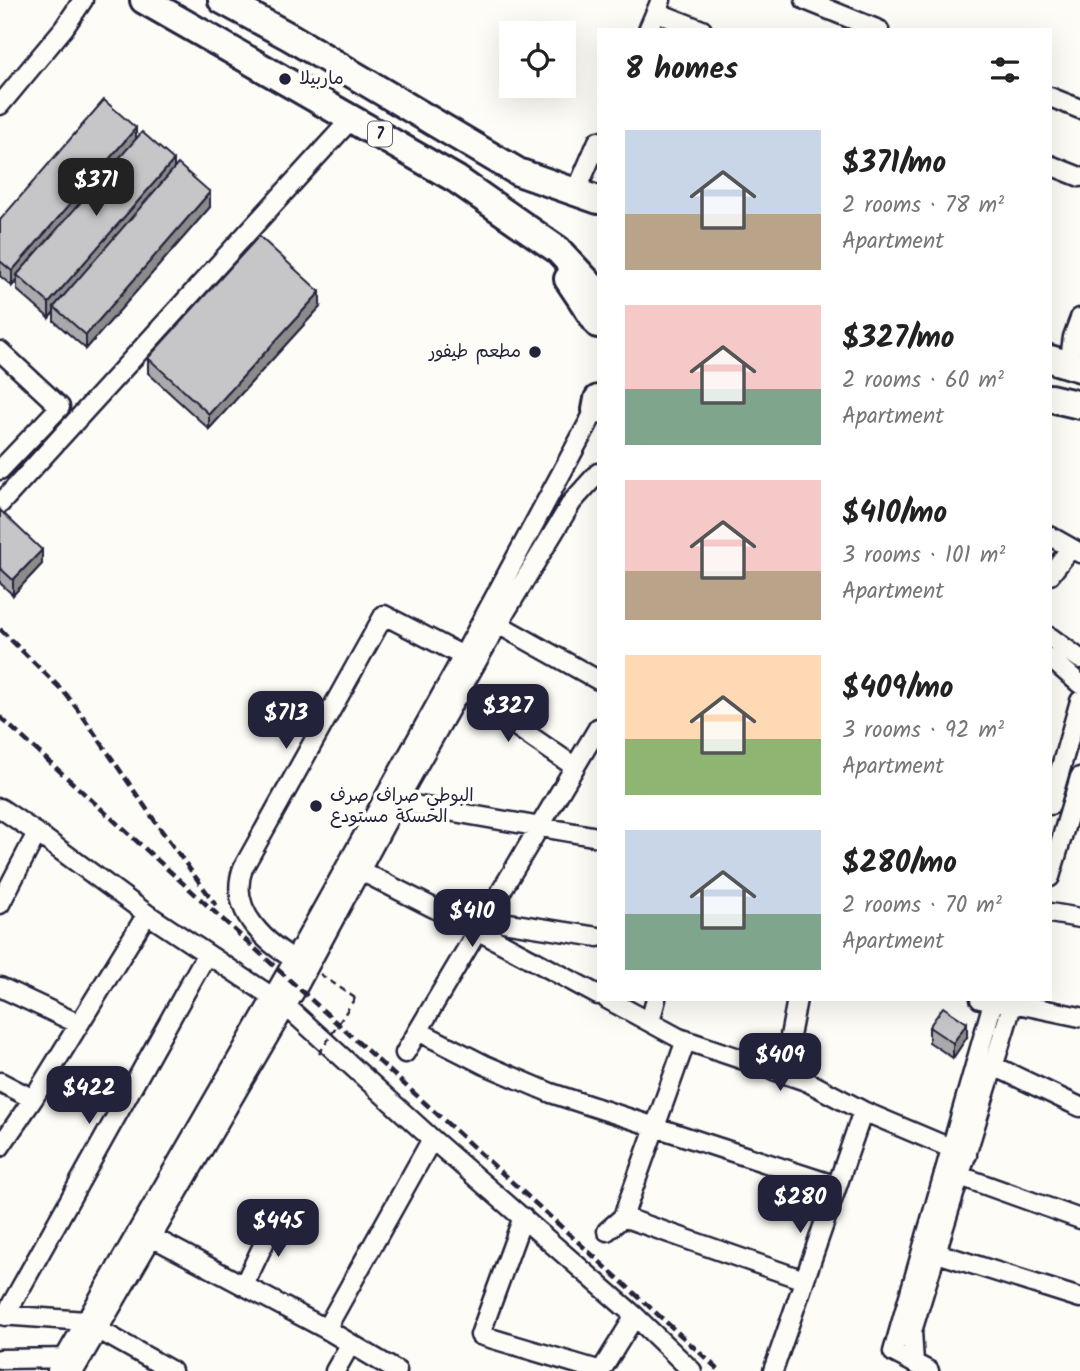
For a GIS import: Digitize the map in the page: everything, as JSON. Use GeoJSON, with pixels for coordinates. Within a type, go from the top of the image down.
{"type":"FeatureCollection","features":[{"type":"Feature","properties":{"kind":"highway","name":"7"},"geometry":{"type":"LineString","coordinates":[[144,0],[456,179],[558,250],[597,292]]}},
{"type":"Feature","properties":{"kind":"highway","name":"7"},"geometry":{"type":"LineString","coordinates":[[222,0],[518,172],[587,196]]}},
{"type":"Feature","properties":{"kind":"highway"},"geometry":{"type":"LineString","coordinates":[[456,179],[557,262],[597,322]]}},
{"type":"Feature","properties":{"kind":"highway"},"geometry":{"type":"LineString","coordinates":[[1052,398],[1080,405]]}},
{"type":"Feature","properties":{"kind":"street"},"geometry":{"type":"LineString","coordinates":[[0,105],[64,28],[83,0]]}},
{"type":"Feature","properties":{"kind":"street"},"geometry":{"type":"LineString","coordinates":[[805,0],[840,23],[868,28]]}},
{"type":"Feature","properties":{"kind":"street"},"geometry":{"type":"LineString","coordinates":[[649,28],[658,6],[698,28]]}},
{"type":"Feature","properties":{"kind":"street"},"geometry":{"type":"LineString","coordinates":[[1052,98],[1080,109]]}},
{"type":"Feature","properties":{"kind":"street"},"geometry":{"type":"LineString","coordinates":[[0,504],[352,118]]}},
{"type":"Feature","properties":{"kind":"street"},"geometry":{"type":"LineString","coordinates":[[587,196],[597,146]]}},
{"type":"Feature","properties":{"kind":"street"},"geometry":{"type":"LineString","coordinates":[[1052,166],[1080,177]]}},
{"type":"Feature","properties":{"kind":"street"},"geometry":{"type":"LineString","coordinates":[[1066,364],[1080,318]]}},
{"type":"Feature","properties":{"kind":"street"},"geometry":{"type":"LineString","coordinates":[[0,351],[60,407],[0,470]]}},
{"type":"Feature","properties":{"kind":"street"},"geometry":{"type":"LineString","coordinates":[[302,964],[597,406]]}},
{"type":"Feature","properties":{"kind":"street"},"geometry":{"type":"LineString","coordinates":[[0,1359],[70,1364],[280,1001],[361,872],[397,802],[498,624],[572,502],[597,474]]}},
{"type":"Feature","properties":{"kind":"street"},"geometry":{"type":"LineString","coordinates":[[1052,537],[1076,550],[1052,573]]}},
{"type":"Feature","properties":{"kind":"street"},"geometry":{"type":"LineString","coordinates":[[302,964],[270,944],[260,933],[241,901],[240,876],[249,856],[384,615],[463,656]]}},
{"type":"Feature","properties":{"kind":"street"},"geometry":{"type":"LineString","coordinates":[[498,624],[597,679]]}},
{"type":"Feature","properties":{"kind":"street"},"geometry":{"type":"LineString","coordinates":[[1052,638],[1080,659]]}},
{"type":"Feature","properties":{"kind":"street"},"geometry":{"type":"LineString","coordinates":[[1052,660],[1080,684]]}},
{"type":"Feature","properties":{"kind":"street"},"geometry":{"type":"LineString","coordinates":[[462,689],[575,767]]}},
{"type":"Feature","properties":{"kind":"street"},"geometry":{"type":"LineString","coordinates":[[1052,798],[1080,701]]}},
{"type":"Feature","properties":{"kind":"street"},"geometry":{"type":"LineString","coordinates":[[405,1053],[597,732]]}},
{"type":"Feature","properties":{"kind":"street"},"geometry":{"type":"LineString","coordinates":[[1052,872],[1075,813],[1080,777]]}},
{"type":"Feature","properties":{"kind":"street"},"geometry":{"type":"LineString","coordinates":[[397,802],[597,837]]}},
{"type":"Feature","properties":{"kind":"street"},"geometry":{"type":"LineString","coordinates":[[0,808],[146,914],[280,1001],[432,1139],[635,1316],[692,1371]]}},
{"type":"Feature","properties":{"kind":"street"},"geometry":{"type":"LineString","coordinates":[[1052,812],[1075,813]]}},
{"type":"Feature","properties":{"kind":"street"},"geometry":{"type":"LineString","coordinates":[[0,904],[37,833]]}},
{"type":"Feature","properties":{"kind":"street"},"geometry":{"type":"LineString","coordinates":[[361,872],[481,924],[597,994]]}},
{"type":"Feature","properties":{"kind":"street"},"geometry":{"type":"LineString","coordinates":[[0,1147],[33,1099],[146,914]]}},
{"type":"Feature","properties":{"kind":"street"},"geometry":{"type":"LineString","coordinates":[[1052,914],[1080,918]]}},
{"type":"Feature","properties":{"kind":"street"},"geometry":{"type":"LineString","coordinates":[[481,924],[597,937]]}},
{"type":"Feature","properties":{"kind":"street"},"geometry":{"type":"LineString","coordinates":[[172,1371],[93,1325],[2,1315],[206,955]]}},
{"type":"Feature","properties":{"kind":"street"},"geometry":{"type":"LineString","coordinates":[[0,987],[79,1024]]}},
{"type":"Feature","properties":{"kind":"street"},"geometry":{"type":"LineString","coordinates":[[93,1325],[152,1237],[280,1001]]}},
{"type":"Feature","properties":{"kind":"street"},"geometry":{"type":"LineString","coordinates":[[611,1001],[686,1041],[807,1082],[863,1111],[959,1153]]}},
{"type":"Feature","properties":{"kind":"street"},"geometry":{"type":"LineString","coordinates":[[650,1022],[655,1001]]}},
{"type":"Feature","properties":{"kind":"street"},"geometry":{"type":"LineString","coordinates":[[783,1074],[797,1001]]}},
{"type":"Feature","properties":{"kind":"street"},"geometry":{"type":"LineString","coordinates":[[959,1153],[989,1001]]}},
{"type":"Feature","properties":{"kind":"street"},"geometry":{"type":"LineString","coordinates":[[921,1367],[893,1352],[959,1153],[994,1066],[1013,1001],[1080,1017]]}},
{"type":"Feature","properties":{"kind":"street"},"geometry":{"type":"LineString","coordinates":[[418,1031],[485,1065],[551,1093],[837,1186]]}},
{"type":"Feature","properties":{"kind":"street"},"geometry":{"type":"LineString","coordinates":[[607,1231],[623,1217],[686,1041]]}},
{"type":"Feature","properties":{"kind":"street"},"geometry":{"type":"LineString","coordinates":[[994,1066],[1080,1107]]}},
{"type":"Feature","properties":{"kind":"street"},"geometry":{"type":"LineString","coordinates":[[0,1082],[33,1099]]}},
{"type":"Feature","properties":{"kind":"street"},"geometry":{"type":"LineString","coordinates":[[773,1371],[863,1111]]}},
{"type":"Feature","properties":{"kind":"street"},"geometry":{"type":"LineString","coordinates":[[326,1329],[432,1139]]}},
{"type":"Feature","properties":{"kind":"street"},"geometry":{"type":"LineString","coordinates":[[953,1173],[1080,1219]]}},
{"type":"Feature","properties":{"kind":"street"},"geometry":{"type":"LineString","coordinates":[[921,1367],[912,1331],[937,1253],[953,1173]]}},
{"type":"Feature","properties":{"kind":"street"},"geometry":{"type":"LineString","coordinates":[[244,1285],[277,1216]]}},
{"type":"Feature","properties":{"kind":"street"},"geometry":{"type":"LineString","coordinates":[[523,1217],[480,1335],[601,1371],[635,1316]]}},
{"type":"Feature","properties":{"kind":"street"},"geometry":{"type":"LineString","coordinates":[[623,1217],[804,1280]]}},
{"type":"Feature","properties":{"kind":"street"},"geometry":{"type":"LineString","coordinates":[[152,1237],[326,1329],[397,1371]]}},
{"type":"Feature","properties":{"kind":"street"},"geometry":{"type":"LineString","coordinates":[[937,1253],[1080,1298]]}},
{"type":"Feature","properties":{"kind":"street"},"geometry":{"type":"LineString","coordinates":[[335,1371],[349,1345]]}},
{"type":"Feature","properties":{"kind":"path"},"geometry":{"type":"LineString","coordinates":[[319,1054],[355,998],[325,977]]}},
{"type":"Feature","properties":{"kind":"building"},"geometry":{"type":"Polygon","coordinates":[[[104,100],[136,128],[12,271],[0,261],[0,220],[104,100]]]}},
{"type":"Feature","properties":{"kind":"building"},"geometry":{"type":"Polygon","coordinates":[[[142,132],[174,160],[49,303],[17,275],[142,132]]]}},
{"type":"Feature","properties":{"kind":"building"},"geometry":{"type":"Polygon","coordinates":[[[178,164],[210,192],[86,335],[54,307],[178,164]]]}},
{"type":"Feature","properties":{"kind":"building"},"geometry":{"type":"Polygon","coordinates":[[[259,236],[320,292],[209,414],[148,358],[259,236]]]}},
{"type":"Feature","properties":{"kind":"building"},"geometry":{"type":"Polygon","coordinates":[[[0,510],[42,550],[13,580],[0,568],[0,510]]]}},
{"type":"Feature","properties":{"kind":"building"},"geometry":{"type":"Polygon","coordinates":[[[943,1007],[967,1023],[953,1043],[929,1027],[943,1007]]]}},
{"type":"Feature","properties":{"kind":"railway"},"geometry":{"type":"LineString","coordinates":[[0,629],[65,693],[216,905]]}},
{"type":"Feature","properties":{"kind":"railway"},"geometry":{"type":"LineString","coordinates":[[0,717],[720,1371]]}},
{"type":"Feature","properties":{"kind":"place","name":"ماربيلا"},"geometry":{"type":"Point","coordinates":[285,79]}},
{"type":"Feature","properties":{"kind":"place","name":"مطعم طيفور"},"geometry":{"type":"Point","coordinates":[535,352]}},
{"type":"Feature","properties":{"kind":"place","name":"البوطي صراف صرف الحسكة مستودع"},"geometry":{"type":"Point","coordinates":[316,806]}}]}
